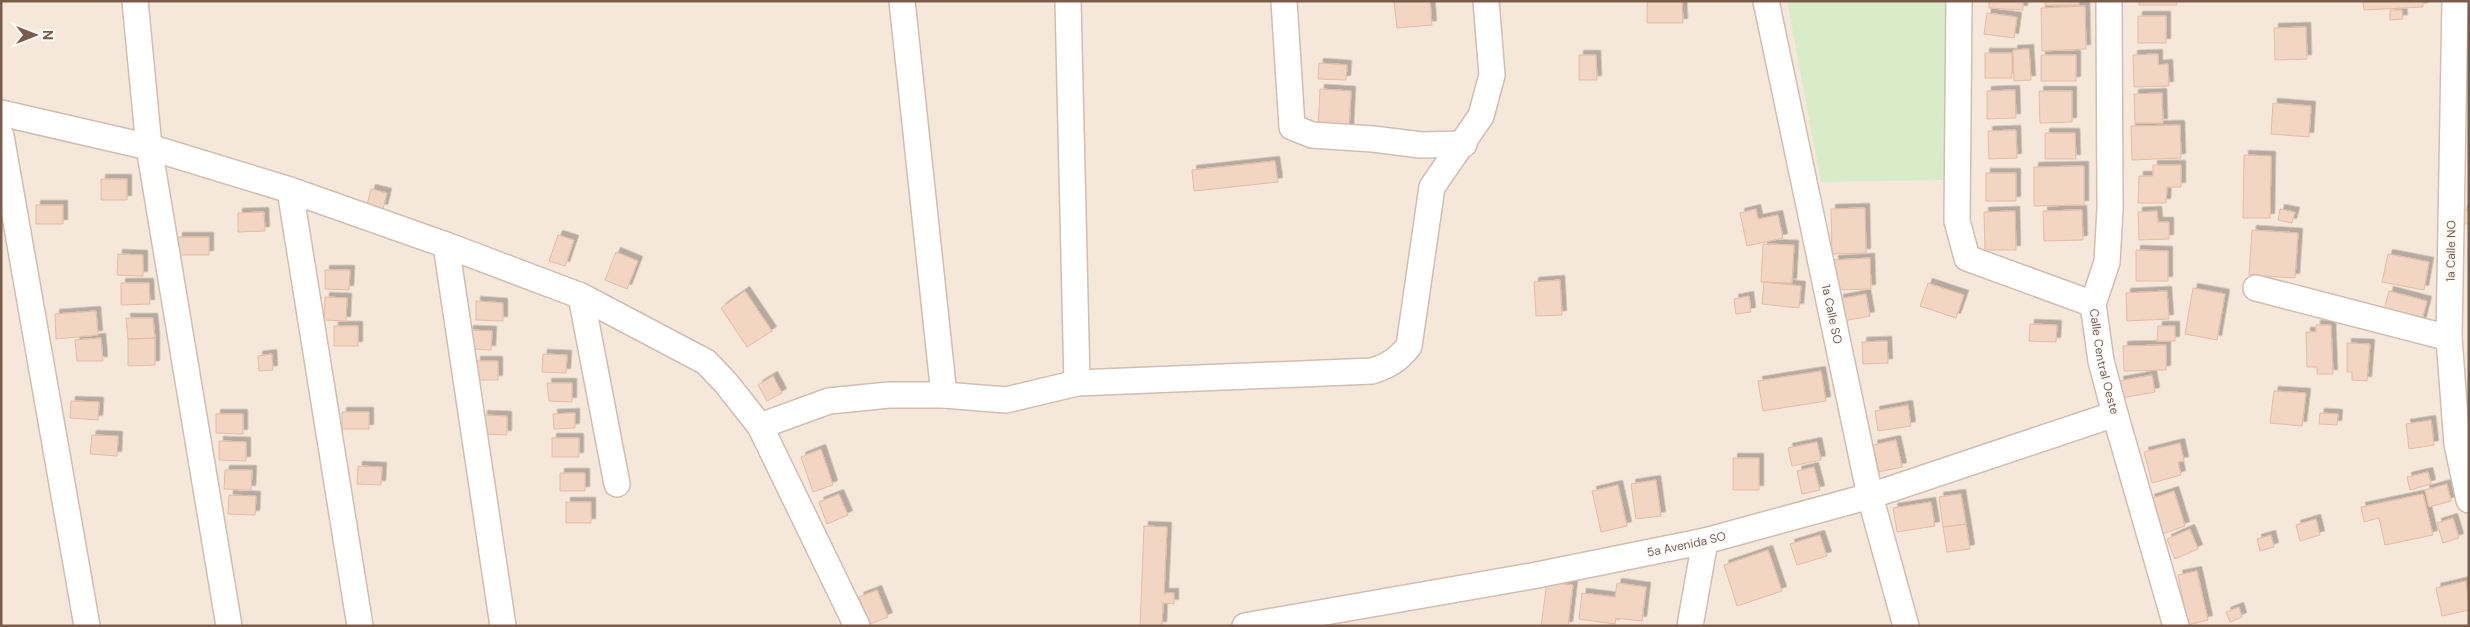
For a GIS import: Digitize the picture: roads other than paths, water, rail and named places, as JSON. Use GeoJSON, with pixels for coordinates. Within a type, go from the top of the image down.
{"type":"FeatureCollection","features":[{"type":"Feature","properties":{"kind":"street"},"geometry":{"type":"LineString","coordinates":[[134,1],[149,147],[229,626]]}},
{"type":"Feature","properties":{"kind":"street"},"geometry":{"type":"LineString","coordinates":[[902,1],[944,395]]}},
{"type":"Feature","properties":{"kind":"street"},"geometry":{"type":"LineString","coordinates":[[1068,1],[1077,383]]}},
{"type":"Feature","properties":{"kind":"street"},"geometry":{"type":"LineString","coordinates":[[1284,1],[1292,127],[1312,135],[1373,139],[1421,145],[1464,144]]}},
{"type":"Feature","properties":{"kind":"street"},"geometry":{"type":"LineString","coordinates":[[760,426],[828,401],[888,395],[944,395],[1006,400],[1077,383],[1372,371],[1389,366],[1409,346],[1432,187],[1464,144],[1481,116],[1492,75],[1486,1]]}},
{"type":"Feature","properties":{"kind":"street","name":"1a Calle SO"},"geometry":{"type":"LineString","coordinates":[[1766,1],[1870,496],[1906,626]]}},
{"type":"Feature","properties":{"kind":"street"},"geometry":{"type":"LineString","coordinates":[[1959,1],[1957,221],[1967,258],[2093,304]]}},
{"type":"Feature","properties":{"kind":"street","name":"Calle Central Oeste"},"geometry":{"type":"LineString","coordinates":[[2109,1],[2110,209],[2107,262],[2093,304],[2101,361],[2176,626]]}},
{"type":"Feature","properties":{"kind":"street","name":"1a Calle NO"},"geometry":{"type":"LineString","coordinates":[[2455,1],[2460,192],[2449,338],[2457,444],[2469,500]]}},
{"type":"Feature","properties":{"kind":"street"},"geometry":{"type":"LineString","coordinates":[[1,113],[149,147],[290,190],[446,245],[581,296],[706,362],[726,383],[760,426],[857,626]]}},
{"type":"Feature","properties":{"kind":"street"},"geometry":{"type":"LineString","coordinates":[[1,136],[87,626]]}},
{"type":"Feature","properties":{"kind":"street"},"geometry":{"type":"LineString","coordinates":[[290,190],[360,626]]}},
{"type":"Feature","properties":{"kind":"street"},"geometry":{"type":"LineString","coordinates":[[446,245],[503,626]]}},
{"type":"Feature","properties":{"kind":"street"},"geometry":{"type":"LineString","coordinates":[[2256,288],[2449,338]]}},
{"type":"Feature","properties":{"kind":"street"},"geometry":{"type":"LineString","coordinates":[[581,296],[617,484]]}},
{"type":"Feature","properties":{"kind":"street","name":"5a Avenida SO"},"geometry":{"type":"LineString","coordinates":[[1245,626],[1532,576],[1705,541],[1870,496],[2115,414]]}},
{"type":"Feature","properties":{"kind":"street"},"geometry":{"type":"LineString","coordinates":[[1690,626],[1705,541]]}}]}
